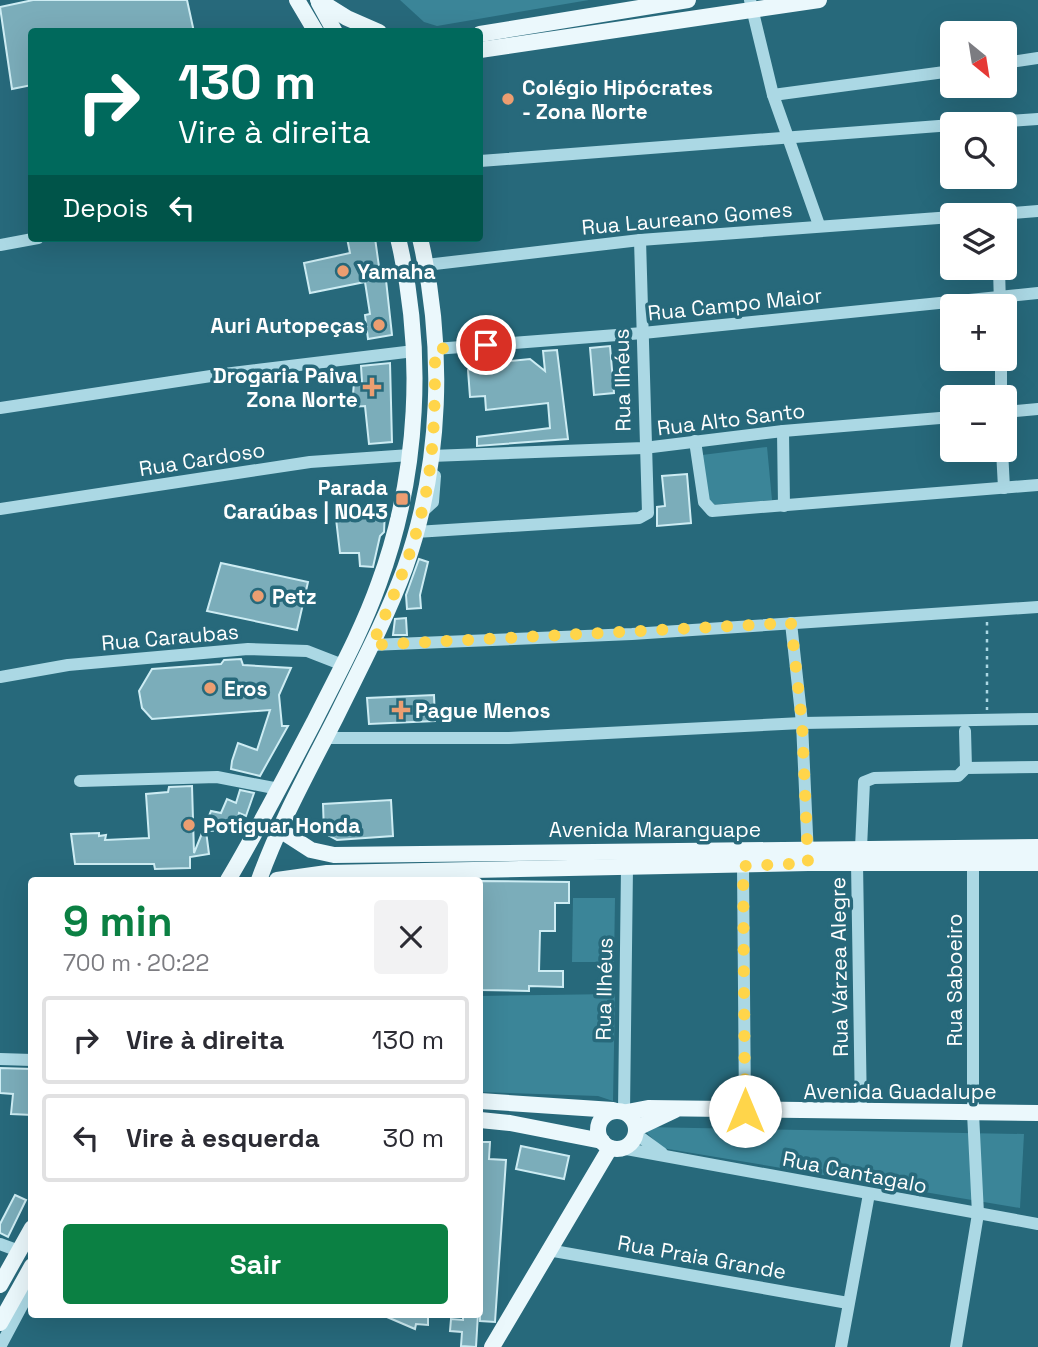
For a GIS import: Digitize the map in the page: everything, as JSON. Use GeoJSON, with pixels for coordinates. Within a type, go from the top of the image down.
{"type":"FeatureCollection","features":[{"type":"Feature","properties":{"kind":"main road"},"geometry":{"type":"LineString","coordinates":[[290,0],[306,28]]}},
{"type":"Feature","properties":{"kind":"main road"},"geometry":{"type":"LineString","coordinates":[[297,0],[314,28]]}},
{"type":"Feature","properties":{"kind":"main road"},"geometry":{"type":"LineString","coordinates":[[318,0],[333,28]]}},
{"type":"Feature","properties":{"kind":"main road"},"geometry":{"type":"LineString","coordinates":[[318,0],[370,28]]}},
{"type":"Feature","properties":{"kind":"main road"},"geometry":{"type":"LineString","coordinates":[[483,34],[639,4],[688,0]]}},
{"type":"Feature","properties":{"kind":"main road"},"geometry":{"type":"LineString","coordinates":[[483,50],[640,27],[751,5],[820,0]]}},
{"type":"Feature","properties":{"kind":"main road"},"geometry":{"type":"LineString","coordinates":[[483,42],[521,36],[536,25]]}},
{"type":"Feature","properties":{"kind":"main road"},"geometry":{"type":"LineString","coordinates":[[230,877],[343,665],[379,583],[395,533],[410,455],[415,385],[407,283],[399,242]]}},
{"type":"Feature","properties":{"kind":"main road"},"geometry":{"type":"LineString","coordinates":[[260,877],[280,830],[372,645],[422,512],[430,460],[435,349],[421,242]]}},
{"type":"Feature","properties":{"kind":"main road","name":"Avenida Maranguape"},"geometry":{"type":"LineString","coordinates":[[280,830],[321,854],[691,851],[808,856],[973,855],[1038,847]]}},
{"type":"Feature","properties":{"kind":"main road"},"geometry":{"type":"LineString","coordinates":[[626,867],[633,859],[675,858],[691,851]]}},
{"type":"Feature","properties":{"kind":"main road"},"geometry":{"type":"LineString","coordinates":[[349,854],[350,873]]}},
{"type":"Feature","properties":{"kind":"main road","name":"Avenida Maranguape"},"geometry":{"type":"LineString","coordinates":[[973,855],[1038,863]]}},
{"type":"Feature","properties":{"kind":"main road","name":"Avenida Maranguape"},"geometry":{"type":"LineString","coordinates":[[290,877],[350,873],[743,866],[808,856]]}},
{"type":"Feature","properties":{"kind":"main road","name":"Avenida Guadalupe"},"geometry":{"type":"LineString","coordinates":[[483,1101],[621,1111],[648,1108],[1038,1113]]}},
{"type":"Feature","properties":{"kind":"main road","name":"Avenida Guadalupe"},"geometry":{"type":"LineString","coordinates":[[637,1131],[677,1110]]}},
{"type":"Feature","properties":{"kind":"main road"},"geometry":{"type":"LineString","coordinates":[[483,1120],[510,1123],[611,1146],[631,1143],[637,1131],[621,1111],[600,1120],[598,1131],[611,1146]]}},
{"type":"Feature","properties":{"kind":"main road"},"geometry":{"type":"LineString","coordinates":[[492,1347],[611,1146]]}},
{"type":"Feature","properties":{"kind":"main road"},"geometry":{"type":"LineString","coordinates":[[0,1285],[28,1235]]}},
{"type":"Feature","properties":{"kind":"main road"},"geometry":{"type":"LineString","coordinates":[[0,1323],[28,1273]]}},
{"type":"Feature","properties":{"kind":"street"},"geometry":{"type":"LineString","coordinates":[[639,4],[640,27]]}},
{"type":"Feature","properties":{"kind":"street"},"geometry":{"type":"LineString","coordinates":[[751,5],[773,95],[819,225]]}},
{"type":"Feature","properties":{"kind":"street"},"geometry":{"type":"LineString","coordinates":[[1017,61],[1038,58]]}},
{"type":"Feature","properties":{"kind":"street"},"geometry":{"type":"LineString","coordinates":[[773,95],[940,73]]}},
{"type":"Feature","properties":{"kind":"street"},"geometry":{"type":"LineString","coordinates":[[1017,120],[1038,119]]}},
{"type":"Feature","properties":{"kind":"street"},"geometry":{"type":"LineString","coordinates":[[483,161],[940,126]]}},
{"type":"Feature","properties":{"kind":"street"},"geometry":{"type":"LineString","coordinates":[[1017,213],[1038,211]]}},
{"type":"Feature","properties":{"kind":"street","name":"Rua Laureano Gomes"},"geometry":{"type":"LineString","coordinates":[[426,265],[640,240],[940,218]]}},
{"type":"Feature","properties":{"kind":"street"},"geometry":{"type":"LineString","coordinates":[[0,246],[28,240]]}},
{"type":"Feature","properties":{"kind":"street","name":"Rua Ilhéus"},"geometry":{"type":"LineString","coordinates":[[416,532],[643,517],[650,507],[644,448],[640,240]]}},
{"type":"Feature","properties":{"kind":"street","name":"Rua Campo Maior"},"geometry":{"type":"LineString","coordinates":[[1017,297],[1038,293]]}},
{"type":"Feature","properties":{"kind":"street","name":"Rua Campo Maior"},"geometry":{"type":"LineString","coordinates":[[435,349],[940,306]]}},
{"type":"Feature","properties":{"kind":"street"},"geometry":{"type":"LineString","coordinates":[[0,408],[224,374],[414,351]]}},
{"type":"Feature","properties":{"kind":"street"},"geometry":{"type":"LineString","coordinates":[[1017,411],[1038,409]]}},
{"type":"Feature","properties":{"kind":"street","name":"Rua Alto Santo"},"geometry":{"type":"LineString","coordinates":[[430,460],[644,448],[783,431],[940,418]]}},
{"type":"Feature","properties":{"kind":"street"},"geometry":{"type":"LineString","coordinates":[[783,431],[783,506]]}},
{"type":"Feature","properties":{"kind":"street"},"geometry":{"type":"LineString","coordinates":[[695,441],[704,502],[709,510],[1038,485]]}},
{"type":"Feature","properties":{"kind":"street","name":"Rua Cardoso"},"geometry":{"type":"LineString","coordinates":[[0,509],[310,462],[410,455]]}},
{"type":"Feature","properties":{"kind":"street"},"geometry":{"type":"LineString","coordinates":[[1003,462],[1004,488]]}},
{"type":"Feature","properties":{"kind":"street"},"geometry":{"type":"LineString","coordinates":[[372,645],[1038,607]]}},
{"type":"Feature","properties":{"kind":"street"},"geometry":{"type":"LineString","coordinates":[[791,623],[802,723],[808,856]]}},
{"type":"Feature","properties":{"kind":"street","name":"Rua Caraubas"},"geometry":{"type":"LineString","coordinates":[[1,676],[68,665],[248,649],[307,651],[343,665]]}},
{"type":"Feature","properties":{"kind":"street"},"geometry":{"type":"LineString","coordinates":[[325,738],[509,738],[802,723],[1038,719]]}},
{"type":"Feature","properties":{"kind":"street"},"geometry":{"type":"LineString","coordinates":[[965,731],[966,768],[1038,767]]}},
{"type":"Feature","properties":{"kind":"street","name":"Rua Várzea Alegre"},"geometry":{"type":"LineString","coordinates":[[861,1112],[859,855],[864,782],[874,778],[954,778],[966,768]]}},
{"type":"Feature","properties":{"kind":"street"},"geometry":{"type":"LineString","coordinates":[[80,781],[217,777],[279,789]]}},
{"type":"Feature","properties":{"kind":"street","name":"Rua Saboeiro"},"geometry":{"type":"LineString","coordinates":[[956,1347],[978,1214],[973,1113],[973,855]]}},
{"type":"Feature","properties":{"kind":"street"},"geometry":{"type":"LineString","coordinates":[[743,866],[745,1111]]}},
{"type":"Feature","properties":{"kind":"street","name":"Rua Ilhéus"},"geometry":{"type":"LineString","coordinates":[[621,1111],[626,867]]}},
{"type":"Feature","properties":{"kind":"street"},"geometry":{"type":"LineString","coordinates":[[0,1059],[28,1060]]}},
{"type":"Feature","properties":{"kind":"street","name":"Rua Cantagalo"},"geometry":{"type":"LineString","coordinates":[[637,1131],[665,1155]]}},
{"type":"Feature","properties":{"kind":"street","name":"Rua Cantagalo"},"geometry":{"type":"LineString","coordinates":[[611,1146],[1038,1224]]}},
{"type":"Feature","properties":{"kind":"street"},"geometry":{"type":"LineString","coordinates":[[841,1347],[869,1194]]}},
{"type":"Feature","properties":{"kind":"street"},"geometry":{"type":"LineString","coordinates":[[0,1244],[19,1251]]}},
{"type":"Feature","properties":{"kind":"street","name":"Rua Praia Grande"},"geometry":{"type":"LineString","coordinates":[[548,1250],[848,1303]]}},
{"type":"Feature","properties":{"kind":"street"},"geometry":{"type":"LineString","coordinates":[[0,1347],[28,1294]]}},
{"type":"Feature","properties":{"kind":"path"},"geometry":{"type":"LineString","coordinates":[[987,611],[987,721]]}},
{"type":"Feature","properties":{"kind":"shaded area"},"geometry":{"type":"Polygon","coordinates":[[[400,0],[589,0],[437,26],[424,22],[400,0]]]}},
{"type":"Feature","properties":{"kind":"shaded area"},"geometry":{"type":"Polygon","coordinates":[[[767,447],[772,500],[708,505],[702,455],[767,447]]]}},
{"type":"Feature","properties":{"kind":"shaded area"},"geometry":{"type":"Polygon","coordinates":[[[573,898],[615,898],[614,962],[572,962],[573,898]]]}},
{"type":"Feature","properties":{"kind":"shaded area"},"geometry":{"type":"Polygon","coordinates":[[[615,994],[613,1101],[598,1096],[483,1092],[483,996],[615,994]]]}},
{"type":"Feature","properties":{"kind":"shaded area"},"geometry":{"type":"Polygon","coordinates":[[[641,1127],[1024,1134],[1020,1208],[662,1148],[641,1127]]]}},
{"type":"Feature","properties":{"kind":"building"},"geometry":{"type":"Polygon","coordinates":[[[33,0],[187,0],[193,28],[28,28],[28,86],[12,89],[0,7],[33,0]]]}},
{"type":"Feature","properties":{"kind":"building","name":"Yamaha"},"geometry":{"type":"Polygon","coordinates":[[[348,242],[376,242],[381,281],[386,280],[392,335],[368,339],[365,315],[370,314],[365,282],[310,293],[304,263],[350,253],[348,242]]]}},
{"type":"Feature","properties":{"kind":"building"},"geometry":{"type":"Polygon","coordinates":[[[610,346],[614,393],[594,395],[590,348],[610,346]]]}},
{"type":"Feature","properties":{"kind":"building"},"geometry":{"type":"Polygon","coordinates":[[[557,350],[568,439],[477,446],[477,437],[550,428],[548,403],[486,410],[485,396],[470,397],[468,370],[482,368],[482,364],[530,359],[545,371],[543,351],[557,350]]]}},
{"type":"Feature","properties":{"kind":"building"},"geometry":{"type":"Polygon","coordinates":[[[390,363],[392,442],[369,444],[365,406],[352,407],[354,382],[362,382],[361,366],[390,363]]]}},
{"type":"Feature","properties":{"kind":"building"},"geometry":{"type":"Polygon","coordinates":[[[687,474],[691,523],[657,526],[657,507],[665,506],[662,476],[687,474]]]}},
{"type":"Feature","properties":{"kind":"building"},"geometry":{"type":"Polygon","coordinates":[[[335,510],[385,510],[384,532],[380,536],[373,567],[360,566],[359,553],[340,553],[335,510]]]}},
{"type":"Feature","properties":{"kind":"building"},"geometry":{"type":"Polygon","coordinates":[[[419,559],[428,562],[420,595],[421,608],[407,609],[406,595],[419,559]]]}},
{"type":"Feature","properties":{"kind":"building","name":"Petz"},"geometry":{"type":"Polygon","coordinates":[[[221,563],[308,582],[297,630],[207,611],[221,563]]]}},
{"type":"Feature","properties":{"kind":"building"},"geometry":{"type":"Polygon","coordinates":[[[406,618],[407,635],[393,635],[395,619],[406,618]]]}},
{"type":"Feature","properties":{"kind":"building","name":"Eros"},"geometry":{"type":"Polygon","coordinates":[[[241,659],[243,665],[291,668],[279,695],[282,726],[288,726],[260,776],[231,769],[232,761],[238,743],[257,750],[270,710],[152,719],[142,708],[139,691],[152,669],[221,664],[224,660],[241,659]]]}},
{"type":"Feature","properties":{"kind":"building","name":"Pague Menos"},"geometry":{"type":"Polygon","coordinates":[[[434,695],[435,721],[369,724],[367,698],[434,695]]]}},
{"type":"Feature","properties":{"kind":"building","name":"Potiguar Honda"},"geometry":{"type":"Polygon","coordinates":[[[192,786],[194,853],[211,811],[221,813],[227,799],[236,803],[240,790],[254,793],[246,816],[239,813],[236,830],[206,831],[209,854],[190,857],[190,868],[155,869],[154,864],[75,864],[71,834],[99,833],[99,836],[106,835],[105,840],[149,838],[146,794],[168,792],[169,787],[192,786]]]}},
{"type":"Feature","properties":{"kind":"building"},"geometry":{"type":"Polygon","coordinates":[[[391,800],[393,836],[337,840],[324,833],[323,804],[391,800]]]}},
{"type":"Feature","properties":{"kind":"building"},"geometry":{"type":"Polygon","coordinates":[[[483,881],[569,882],[569,903],[555,903],[555,931],[540,931],[539,971],[563,971],[563,987],[529,986],[529,991],[483,990],[483,881]]]}},
{"type":"Feature","properties":{"kind":"building"},"geometry":{"type":"Polygon","coordinates":[[[0,1068],[28,1069],[28,1115],[11,1114],[13,1094],[0,1093],[0,1068]]]}},
{"type":"Feature","properties":{"kind":"building"},"geometry":{"type":"Polygon","coordinates":[[[483,1142],[490,1142],[489,1159],[506,1160],[495,1322],[480,1321],[480,1318],[483,1318],[483,1142]]]}},
{"type":"Feature","properties":{"kind":"building"},"geometry":{"type":"Polygon","coordinates":[[[521,1146],[569,1156],[564,1179],[516,1169],[521,1146]]]}},
{"type":"Feature","properties":{"kind":"building"},"geometry":{"type":"Polygon","coordinates":[[[15,1195],[26,1200],[8,1237],[0,1233],[0,1224],[15,1195]]]}},
{"type":"Feature","properties":{"kind":"building"},"geometry":{"type":"Polygon","coordinates":[[[389,1318],[428,1318],[428,1325],[416,1324],[415,1329],[389,1318]]]}},
{"type":"Feature","properties":{"kind":"building"},"geometry":{"type":"Polygon","coordinates":[[[478,1318],[476,1347],[461,1346],[462,1332],[450,1331],[451,1319],[478,1318]]]}},
{"type":"Feature","properties":{"kind":"place","name":"Colégio Hipócrates - Zona Norte"},"geometry":{"type":"Point","coordinates":[508,99]}},
{"type":"Feature","properties":{"kind":"place","name":"Yamaha"},"geometry":{"type":"Point","coordinates":[343,271]}},
{"type":"Feature","properties":{"kind":"place","name":"Auri Autopeças"},"geometry":{"type":"Point","coordinates":[379,325]}},
{"type":"Feature","properties":{"kind":"place","name":"Drogaria Paiva Zona Norte"},"geometry":{"type":"Point","coordinates":[372,387]}},
{"type":"Feature","properties":{"kind":"place","name":"Parada Caraúbas | N043"},"geometry":{"type":"Point","coordinates":[402,499]}},
{"type":"Feature","properties":{"kind":"place","name":"Petz"},"geometry":{"type":"Point","coordinates":[258,596]}},
{"type":"Feature","properties":{"kind":"place","name":"Eros"},"geometry":{"type":"Point","coordinates":[210,688]}},
{"type":"Feature","properties":{"kind":"place","name":"Pague Menos"},"geometry":{"type":"Point","coordinates":[401,710]}},
{"type":"Feature","properties":{"kind":"place","name":"Potiguar Honda"},"geometry":{"type":"Point","coordinates":[189,825]}},
{"type":"Feature","properties":{"kind":"route"},"geometry":{"type":"LineString","coordinates":[[486,345],[435,349],[433,425],[422,512],[392,600],[372,645],[632,634],[791,623],[802,723],[808,863],[743,866],[745,1111]]}}]}
